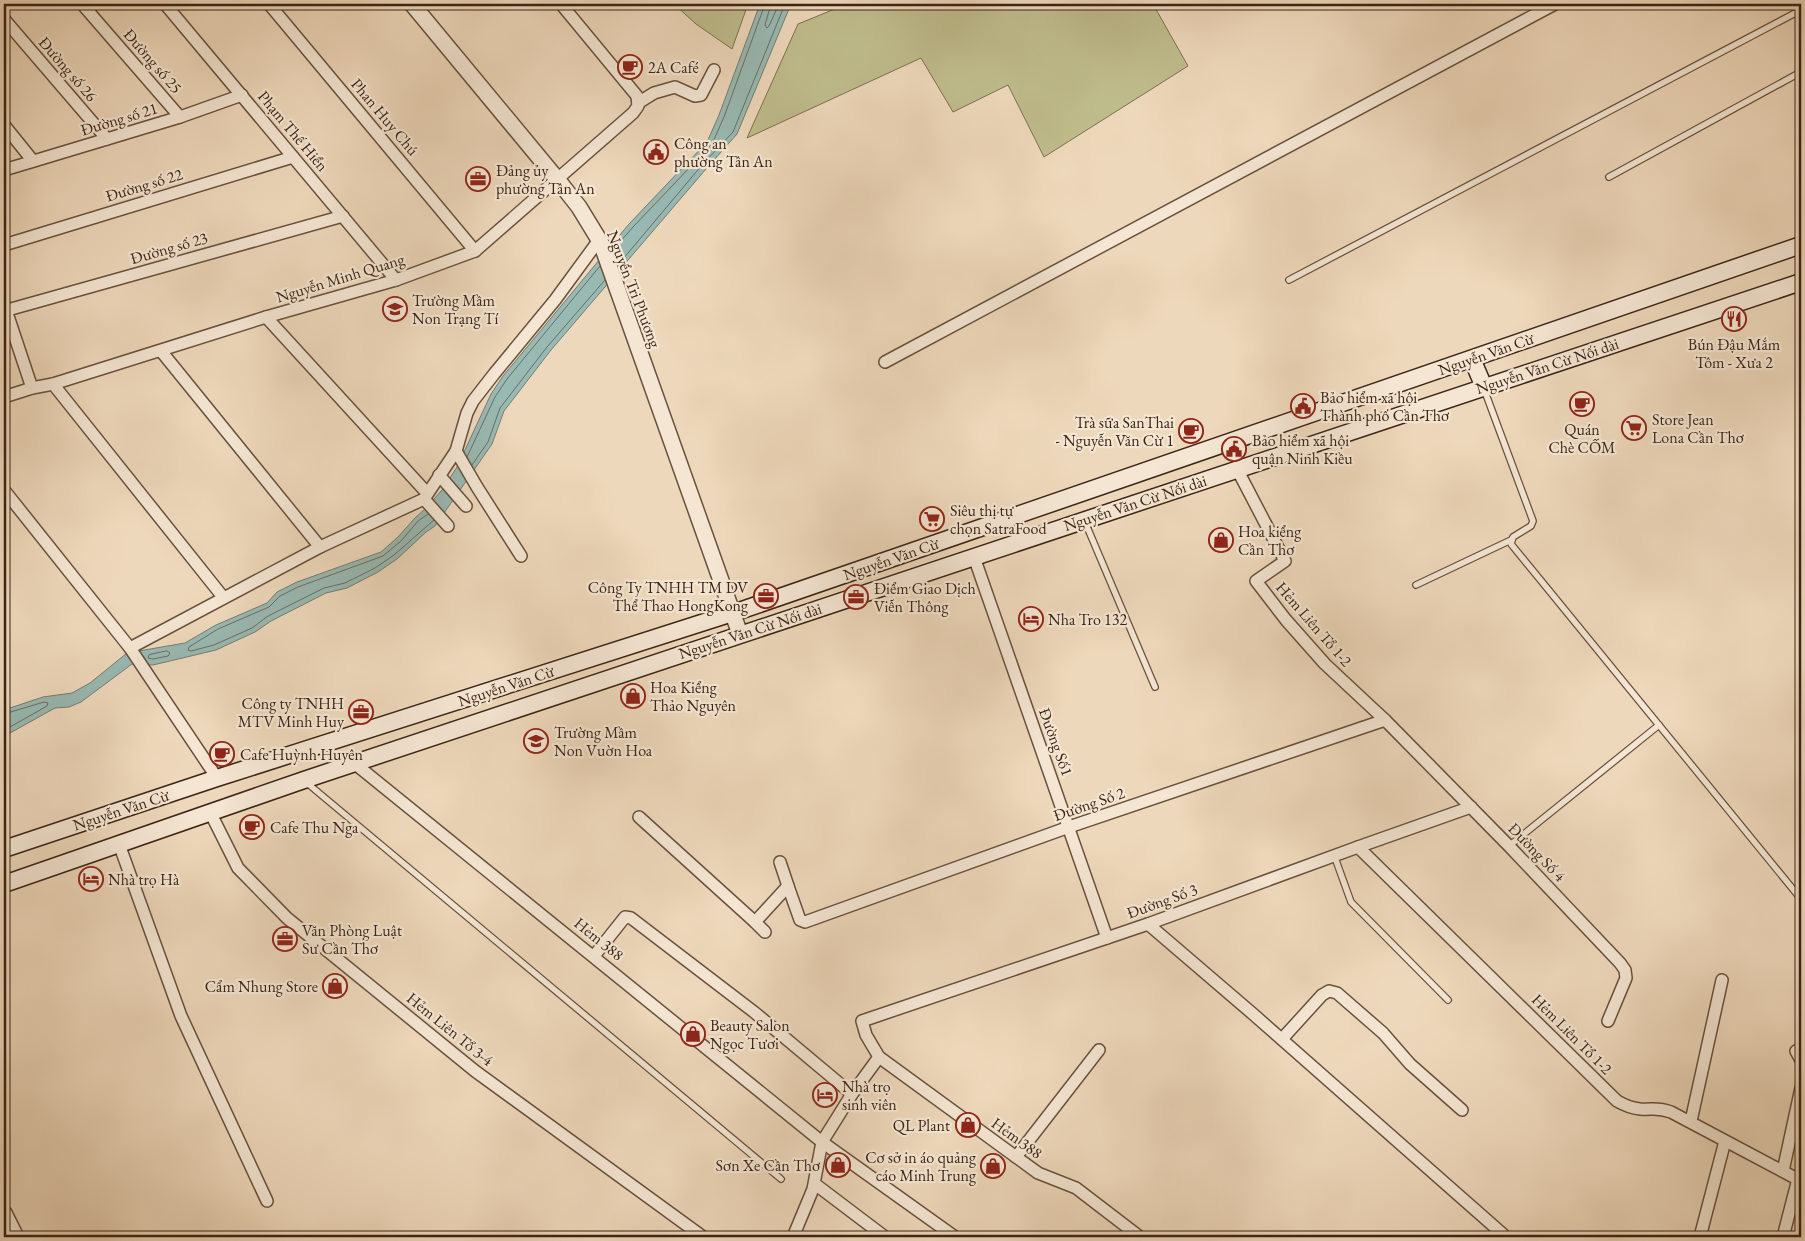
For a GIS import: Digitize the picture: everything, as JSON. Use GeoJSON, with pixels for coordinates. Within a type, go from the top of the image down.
{"type":"FeatureCollection","features":[{"type":"Feature","properties":{"kind":"main road","name":"Nguyễn Văn Cừ"},"geometry":{"type":"LineString","coordinates":[[4,849],[216,778],[733,613],[1801,245]]}},
{"type":"Feature","properties":{"kind":"main road","name":"Nguyễn Văn Cừ Nối dài"},"geometry":{"type":"LineString","coordinates":[[354,763],[1801,282]]}},
{"type":"Feature","properties":{"kind":"main road"},"geometry":{"type":"LineString","coordinates":[[1472,359],[1484,387]]}},
{"type":"Feature","properties":{"kind":"main road","name":"Nguyễn Văn Cừ"},"geometry":{"type":"LineString","coordinates":[[4,884],[354,763]]}},
{"type":"Feature","properties":{"kind":"street","name":"Đường số 25"},"geometry":{"type":"LineString","coordinates":[[82,4],[180,117]]}},
{"type":"Feature","properties":{"kind":"street","name":"Phạm Thế Hiển"},"geometry":{"type":"LineString","coordinates":[[165,4],[396,280]]}},
{"type":"Feature","properties":{"kind":"street","name":"Phan Huy Chú"},"geometry":{"type":"LineString","coordinates":[[270,4],[475,251]]}},
{"type":"Feature","properties":{"kind":"street","name":"Nguyển Tri Phương"},"geometry":{"type":"LineString","coordinates":[[412,4],[557,179],[579,207],[600,241],[740,634]]}},
{"type":"Feature","properties":{"kind":"street"},"geometry":{"type":"LineString","coordinates":[[561,4],[637,96],[638,104]]}},
{"type":"Feature","properties":{"kind":"street"},"geometry":{"type":"LineString","coordinates":[[885,362],[1555,4]]}},
{"type":"Feature","properties":{"kind":"street","name":"Đường số 26"},"geometry":{"type":"LineString","coordinates":[[4,19],[107,140]]}},
{"type":"Feature","properties":{"kind":"street","name":"Nguyễn Minh Quang"},"geometry":{"type":"LineString","coordinates":[[4,397],[32,388],[53,384],[266,317],[396,280],[475,251],[633,113],[638,104],[654,92],[675,87],[695,96],[701,95],[714,70]]}},
{"type":"Feature","properties":{"kind":"street","name":"Đường số 21"},"geometry":{"type":"LineString","coordinates":[[4,170],[180,117],[242,95]]}},
{"type":"Feature","properties":{"kind":"street"},"geometry":{"type":"LineString","coordinates":[[4,126],[34,161]]}},
{"type":"Feature","properties":{"kind":"street","name":"Đường số 22"},"geometry":{"type":"LineString","coordinates":[[4,245],[293,157]]}},
{"type":"Feature","properties":{"kind":"street","name":"Đường số 23"},"geometry":{"type":"LineString","coordinates":[[4,309],[343,216]]}},
{"type":"Feature","properties":{"kind":"street"},"geometry":{"type":"LineString","coordinates":[[131,649],[223,597],[320,547],[426,498],[442,478],[457,453],[467,413],[473,401],[556,300],[600,241]]}},
{"type":"Feature","properties":{"kind":"street"},"geometry":{"type":"LineString","coordinates":[[4,309],[32,388]]}},
{"type":"Feature","properties":{"kind":"street"},"geometry":{"type":"LineString","coordinates":[[266,317],[426,498],[445,523]]}},
{"type":"Feature","properties":{"kind":"street"},"geometry":{"type":"LineString","coordinates":[[161,351],[320,547]]}},
{"type":"Feature","properties":{"kind":"street"},"geometry":{"type":"LineString","coordinates":[[53,384],[223,597]]}},
{"type":"Feature","properties":{"kind":"street"},"geometry":{"type":"LineString","coordinates":[[457,453],[520,556]]}},
{"type":"Feature","properties":{"kind":"street","name":"Hẻm Liên Tổ 1-2"},"geometry":{"type":"LineString","coordinates":[[1237,469],[1285,561],[1256,581],[1286,620],[1325,664],[1385,720]]}},
{"type":"Feature","properties":{"kind":"street"},"geometry":{"type":"LineString","coordinates":[[442,478],[466,506]]}},
{"type":"Feature","properties":{"kind":"street"},"geometry":{"type":"LineString","coordinates":[[4,490],[131,649],[216,778]]}},
{"type":"Feature","properties":{"kind":"street","name":"Đường Số1"},"geometry":{"type":"LineString","coordinates":[[974,557],[1107,938]]}},
{"type":"Feature","properties":{"kind":"street","name":"Đường Số 4"},"geometry":{"type":"LineString","coordinates":[[1385,720],[1510,846],[1620,963],[1625,970],[1626,978],[1608,1021]]}},
{"type":"Feature","properties":{"kind":"street","name":"Đường Số 2"},"geometry":{"type":"LineString","coordinates":[[788,886],[800,920],[805,922],[1069,827],[1385,720]]}},
{"type":"Feature","properties":{"kind":"street","name":"Hẻm 388"},"geometry":{"type":"LineString","coordinates":[[354,763],[822,1142],[955,1237]]}},
{"type":"Feature","properties":{"kind":"street","name":"Đường Số 3"},"geometry":{"type":"LineString","coordinates":[[862,1021],[1148,924],[1358,846],[1471,807]]}},
{"type":"Feature","properties":{"kind":"street","name":"Hẻm Liên Tổ 3-4"},"geometry":{"type":"LineString","coordinates":[[210,812],[238,868],[287,918],[475,1071],[703,1237]]}},
{"type":"Feature","properties":{"kind":"street"},"geometry":{"type":"LineString","coordinates":[[639,817],[765,932]]}},
{"type":"Feature","properties":{"kind":"street"},"geometry":{"type":"LineString","coordinates":[[118,844],[181,1016],[267,1201]]}},
{"type":"Feature","properties":{"kind":"street","name":"Hẻm Liên Tổ 1-2"},"geometry":{"type":"LineString","coordinates":[[1358,846],[1617,1101],[1628,1107],[1641,1109],[1659,1108],[1691,1121],[1800,1180]]}},
{"type":"Feature","properties":{"kind":"street"},"geometry":{"type":"LineString","coordinates":[[755,922],[788,886],[780,862]]}},
{"type":"Feature","properties":{"kind":"street"},"geometry":{"type":"LineString","coordinates":[[594,956],[625,917],[630,918],[754,1012],[852,1094]]}},
{"type":"Feature","properties":{"kind":"street"},"geometry":{"type":"LineString","coordinates":[[1148,924],[1282,1039],[1506,1237]]}},
{"type":"Feature","properties":{"kind":"street"},"geometry":{"type":"LineString","coordinates":[[1691,1121],[1722,980]]}},
{"type":"Feature","properties":{"kind":"street"},"geometry":{"type":"LineString","coordinates":[[1282,1039],[1322,994],[1329,991],[1337,993],[1383,1033],[1410,1064],[1462,1110]]}},
{"type":"Feature","properties":{"kind":"street","name":"Hẻm 388"},"geometry":{"type":"LineString","coordinates":[[862,1021],[866,1035],[879,1057],[1016,1157],[1045,1177],[1068,1183],[1076,1188],[1140,1237]]}},
{"type":"Feature","properties":{"kind":"street"},"geometry":{"type":"LineString","coordinates":[[1016,1157],[1099,1050]]}},
{"type":"Feature","properties":{"kind":"street"},"geometry":{"type":"LineString","coordinates":[[793,1237],[815,1184],[822,1142],[852,1094],[879,1057]]}},
{"type":"Feature","properties":{"kind":"street"},"geometry":{"type":"LineString","coordinates":[[1783,1171],[1801,1088]]}},
{"type":"Feature","properties":{"kind":"street"},"geometry":{"type":"LineString","coordinates":[[1700,1237],[1725,1141]]}},
{"type":"Feature","properties":{"kind":"street"},"geometry":{"type":"LineString","coordinates":[[1783,1237],[1800,1180]]}},
{"type":"Feature","properties":{"kind":"street"},"geometry":{"type":"LineString","coordinates":[[815,1184],[885,1237]]}},
{"type":"Feature","properties":{"kind":"street"},"geometry":{"type":"LineString","coordinates":[[4,1212],[16,1237]]}},
{"type":"Feature","properties":{"kind":"lane"},"geometry":{"type":"LineString","coordinates":[[1289,280],[1801,10]]}},
{"type":"Feature","properties":{"kind":"lane"},"geometry":{"type":"LineString","coordinates":[[1609,177],[1801,72]]}},
{"type":"Feature","properties":{"kind":"lane"},"geometry":{"type":"LineString","coordinates":[[1416,585],[1511,540],[1531,526],[1533,521],[1484,387]]}},
{"type":"Feature","properties":{"kind":"lane"},"geometry":{"type":"LineString","coordinates":[[1085,520],[1155,686]]}},
{"type":"Feature","properties":{"kind":"lane"},"geometry":{"type":"LineString","coordinates":[[1511,540],[1511,544],[1801,899]]}},
{"type":"Feature","properties":{"kind":"lane"},"geometry":{"type":"LineString","coordinates":[[1510,846],[1659,725]]}},
{"type":"Feature","properties":{"kind":"lane"},"geometry":{"type":"LineString","coordinates":[[304,780],[781,1178]]}},
{"type":"Feature","properties":{"kind":"lane"},"geometry":{"type":"LineString","coordinates":[[1334,855],[1351,902],[1448,1000]]}},
{"type":"Feature","properties":{"kind":"shaded area"},"geometry":{"type":"Polygon","coordinates":[[[674,4],[748,4],[732,49],[696,24],[674,4]]]}},
{"type":"Feature","properties":{"kind":"shaded area"},"geometry":{"type":"Polygon","coordinates":[[[847,4],[1153,4],[1188,66],[1044,157],[1008,85],[953,112],[921,58],[747,138],[798,24],[847,4]]]}},
{"type":"Feature","properties":{"kind":"water"},"geometry":{"type":"Polygon","coordinates":[[[760,4],[791,4],[737,134],[551,350],[504,411],[492,444],[435,526],[397,559],[378,572],[347,588],[326,593],[271,621],[255,632],[216,650],[153,665],[132,664],[81,702],[69,707],[55,708],[10,733],[4,732],[4,710],[43,697],[72,693],[90,683],[127,653],[185,643],[216,625],[267,603],[277,592],[297,582],[381,552],[398,537],[442,490],[457,467],[491,394],[503,376],[629,224],[707,142],[719,115],[760,4]]]}},
{"type":"Feature","properties":{"kind":"place","name":"2A Café"},"geometry":{"type":"Point","coordinates":[630,67]}},
{"type":"Feature","properties":{"kind":"place","name":"Công an phường Tân An"},"geometry":{"type":"Point","coordinates":[656,152]}},
{"type":"Feature","properties":{"kind":"place","name":"Đảng ủy phường Tân An"},"geometry":{"type":"Point","coordinates":[478,179]}},
{"type":"Feature","properties":{"kind":"place","name":"Trường Mầm Non Trạng Tí"},"geometry":{"type":"Point","coordinates":[395,309]}},
{"type":"Feature","properties":{"kind":"place","name":"Bún Đậu Mắm Tôm - Xưa 2"},"geometry":{"type":"Point","coordinates":[1734,319]}},
{"type":"Feature","properties":{"kind":"place","name":"Quán Chè CỐM"},"geometry":{"type":"Point","coordinates":[1582,404]}},
{"type":"Feature","properties":{"kind":"place","name":"Bảo hiểm xã hội Thành phố Cần Thơ"},"geometry":{"type":"Point","coordinates":[1303,406]}},
{"type":"Feature","properties":{"kind":"place","name":"Store Jean Lona Cần Thơ"},"geometry":{"type":"Point","coordinates":[1634,428]}},
{"type":"Feature","properties":{"kind":"place","name":"Trà sữa SanThai - Nguyễn Văn Cừ 1"},"geometry":{"type":"Point","coordinates":[1191,431]}},
{"type":"Feature","properties":{"kind":"place","name":"Bảo hiểm xã hội quận Ninh Kiều"},"geometry":{"type":"Point","coordinates":[1234,449]}},
{"type":"Feature","properties":{"kind":"place","name":"Siêu thị tự chọn SatraFood"},"geometry":{"type":"Point","coordinates":[932,519]}},
{"type":"Feature","properties":{"kind":"place","name":"Hoa kiểng Cần Thơ"},"geometry":{"type":"Point","coordinates":[1221,540]}},
{"type":"Feature","properties":{"kind":"place","name":"Công Ty TNHH TM DV Thể Thao HongKong"},"geometry":{"type":"Point","coordinates":[766,596]}},
{"type":"Feature","properties":{"kind":"place","name":"Điểm Giao Dịch Viễn Thông"},"geometry":{"type":"Point","coordinates":[856,597]}},
{"type":"Feature","properties":{"kind":"place","name":"Nha Tro 132"},"geometry":{"type":"Point","coordinates":[1031,619]}},
{"type":"Feature","properties":{"kind":"place","name":"Hoa Kiểng Thảo Nguyên"},"geometry":{"type":"Point","coordinates":[633,696]}},
{"type":"Feature","properties":{"kind":"place","name":"Công ty TNHH MTV Minh Huy"},"geometry":{"type":"Point","coordinates":[361,712]}},
{"type":"Feature","properties":{"kind":"place","name":"Trường Mầm Non Vuờn Hoa"},"geometry":{"type":"Point","coordinates":[536,741]}},
{"type":"Feature","properties":{"kind":"place","name":"Cafe Huỳnh Huyên"},"geometry":{"type":"Point","coordinates":[222,754]}},
{"type":"Feature","properties":{"kind":"place","name":"Cafe Thu Nga"},"geometry":{"type":"Point","coordinates":[252,827]}},
{"type":"Feature","properties":{"kind":"place","name":"Nhà trọ Hà"},"geometry":{"type":"Point","coordinates":[91,879]}},
{"type":"Feature","properties":{"kind":"place","name":"Văn Phòng Luật Sư Cần Thơ"},"geometry":{"type":"Point","coordinates":[285,939]}},
{"type":"Feature","properties":{"kind":"place","name":"Cẩm Nhung Store"},"geometry":{"type":"Point","coordinates":[335,986]}},
{"type":"Feature","properties":{"kind":"place","name":"Beauty Salon Ngọc Tươi"},"geometry":{"type":"Point","coordinates":[693,1034]}},
{"type":"Feature","properties":{"kind":"place","name":"Nhà trọ sinh viên"},"geometry":{"type":"Point","coordinates":[825,1095]}},
{"type":"Feature","properties":{"kind":"place","name":"QL Plant"},"geometry":{"type":"Point","coordinates":[968,1125]}},
{"type":"Feature","properties":{"kind":"place","name":"Sơn Xe Cần Thơ"},"geometry":{"type":"Point","coordinates":[838,1165]}},
{"type":"Feature","properties":{"kind":"place","name":"Cơ sở in áo quảng cáo Minh Trung"},"geometry":{"type":"Point","coordinates":[993,1166]}}]}
